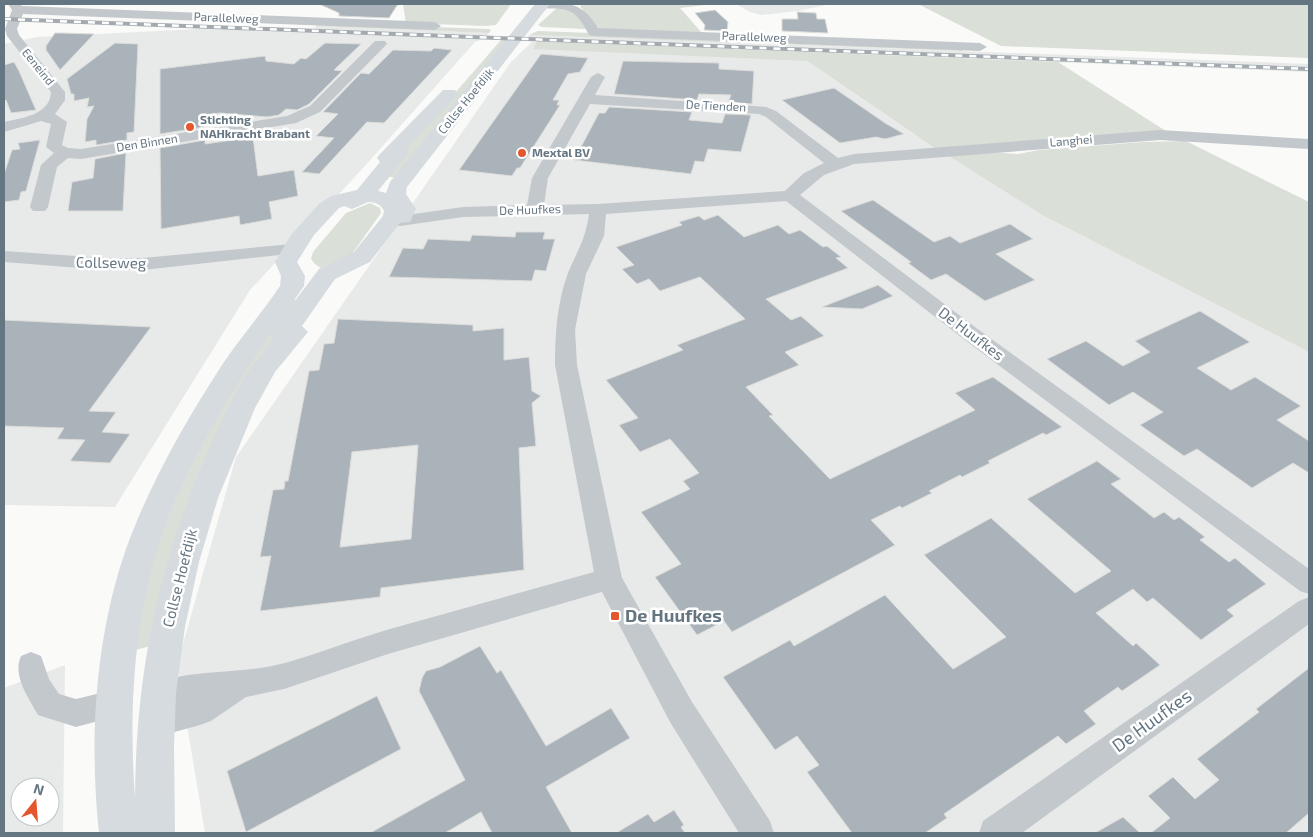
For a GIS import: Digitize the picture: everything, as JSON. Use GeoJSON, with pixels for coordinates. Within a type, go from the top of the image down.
{"type":"FeatureCollection","features":[{"type":"Feature","properties":{"kind":"main road","name":"Collse Hoefdijk"},"geometry":{"type":"LineString","coordinates":[[358,197],[399,152],[401,146],[463,77],[523,4]]}},
{"type":"Feature","properties":{"kind":"main road","name":"Collse Hoefdijk"},"geometry":{"type":"LineString","coordinates":[[399,209],[395,190],[397,186],[542,4]]}},
{"type":"Feature","properties":{"kind":"main road"},"geometry":{"type":"LineString","coordinates":[[119,833],[112,785],[114,704],[120,651],[142,550],[182,456],[225,381],[252,340],[292,286],[292,262],[334,211],[358,197],[382,198],[399,209],[369,262],[357,270],[330,277],[304,271],[292,262]]}},
{"type":"Feature","properties":{"kind":"main road","name":"Collse Hoefdijk"},"geometry":{"type":"LineString","coordinates":[[155,833],[157,709],[172,600],[203,492],[239,414],[283,343],[297,331],[330,277]]}},
{"type":"Feature","properties":{"kind":"street"},"geometry":{"type":"LineString","coordinates":[[243,18],[252,4]]}},
{"type":"Feature","properties":{"kind":"street","name":"Parallelweg"},"geometry":{"type":"LineString","coordinates":[[542,4],[571,5],[580,10],[594,32],[980,47]]}},
{"type":"Feature","properties":{"kind":"street","name":"Parallelweg"},"geometry":{"type":"LineString","coordinates":[[16,7],[134,9],[243,18],[435,26]]}},
{"type":"Feature","properties":{"kind":"street","name":"Eeneind"},"geometry":{"type":"LineString","coordinates":[[4,126],[40,116],[56,107],[60,100],[58,92],[9,36],[16,7]]}},
{"type":"Feature","properties":{"kind":"street","name":"Den Binnen"},"geometry":{"type":"LineString","coordinates":[[64,153],[81,154],[302,116],[314,109],[380,44]]}},
{"type":"Feature","properties":{"kind":"street"},"geometry":{"type":"LineString","coordinates":[[535,210],[540,178],[598,77]]}},
{"type":"Feature","properties":{"kind":"street","name":"De Tienden"},"geometry":{"type":"LineString","coordinates":[[586,99],[761,110],[770,114],[834,163]]}},
{"type":"Feature","properties":{"kind":"street"},"geometry":{"type":"LineString","coordinates":[[39,207],[49,165],[64,153],[54,147],[59,122],[49,117],[40,116]]}},
{"type":"Feature","properties":{"kind":"street","name":"Langhei"},"geometry":{"type":"LineString","coordinates":[[834,163],[984,148],[1160,135],[1309,144]]}},
{"type":"Feature","properties":{"kind":"street"},"geometry":{"type":"LineString","coordinates":[[790,196],[795,188],[834,163]]}},
{"type":"Feature","properties":{"kind":"street","name":"De Huufkes"},"geometry":{"type":"LineString","coordinates":[[399,209],[463,212],[598,209],[790,196],[976,338],[1309,584]]}},
{"type":"Feature","properties":{"kind":"street"},"geometry":{"type":"LineString","coordinates":[[598,209],[595,236],[577,274],[571,302],[566,330],[566,366],[609,579],[681,712],[758,833]]}},
{"type":"Feature","properties":{"kind":"street","name":"Collseweg"},"geometry":{"type":"LineString","coordinates":[[4,257],[131,265],[218,257],[292,262]]}},
{"type":"Feature","properties":{"kind":"street"},"geometry":{"type":"LineString","coordinates":[[157,709],[200,711],[239,685],[284,676],[388,642],[609,579]]}},
{"type":"Feature","properties":{"kind":"street","name":"De Huufkes"},"geometry":{"type":"LineString","coordinates":[[994,833],[1309,609]]}},
{"type":"Feature","properties":{"kind":"street"},"geometry":{"type":"LineString","coordinates":[[31,665],[36,684],[48,705],[76,713],[114,704]]}},
{"type":"Feature","properties":{"kind":"shaded area"},"geometry":{"type":"Polygon","coordinates":[[[403,4],[511,4],[496,25],[486,26],[406,23],[403,4]]]}},
{"type":"Feature","properties":{"kind":"shaded area"},"geometry":{"type":"Polygon","coordinates":[[[583,4],[713,4],[680,8],[702,33],[601,29],[594,25],[580,6],[583,4]]]}},
{"type":"Feature","properties":{"kind":"shaded area"},"geometry":{"type":"Polygon","coordinates":[[[736,4],[831,4],[798,11],[761,15],[750,12],[736,4]]]}},
{"type":"Feature","properties":{"kind":"shaded area"},"geometry":{"type":"Polygon","coordinates":[[[918,4],[1309,4],[1309,58],[1001,46],[918,4]]]}},
{"type":"Feature","properties":{"kind":"shaded area"},"geometry":{"type":"Polygon","coordinates":[[[558,7],[575,9],[586,29],[542,27],[538,25],[558,7]]]}},
{"type":"Feature","properties":{"kind":"shaded area"},"geometry":{"type":"Polygon","coordinates":[[[319,23],[491,30],[489,33],[316,26],[319,23]]]}},
{"type":"Feature","properties":{"kind":"shaded area"},"geometry":{"type":"Polygon","coordinates":[[[316,26],[489,33],[484,39],[475,42],[364,167],[250,290],[115,507],[4,505],[4,44],[37,37],[198,29],[310,32],[316,26]]]}},
{"type":"Feature","properties":{"kind":"shaded area"},"geometry":{"type":"Polygon","coordinates":[[[538,31],[962,47],[963,51],[529,35],[538,31]]]}},
{"type":"Feature","properties":{"kind":"shaded area"},"geometry":{"type":"Polygon","coordinates":[[[529,35],[1309,64],[1309,72],[525,41],[529,35]]]}},
{"type":"Feature","properties":{"kind":"shaded area"},"geometry":{"type":"Polygon","coordinates":[[[501,40],[508,40],[398,178],[383,176],[501,40]]]}},
{"type":"Feature","properties":{"kind":"shaded area"},"geometry":{"type":"Polygon","coordinates":[[[537,41],[1058,62],[1169,133],[936,149],[807,61],[533,49],[537,41]]]}},
{"type":"Feature","properties":{"kind":"shaded area"},"geometry":{"type":"Polygon","coordinates":[[[532,42],[795,53],[912,133],[1042,215],[1309,352],[1309,833],[205,833],[177,665],[236,457],[511,62],[532,42]]]}},
{"type":"Feature","properties":{"kind":"shaded area"},"geometry":{"type":"Polygon","coordinates":[[[1186,141],[1309,202],[1309,352],[1042,215],[947,155],[985,152],[1018,154],[1039,150],[1143,142],[1186,141]]]}},
{"type":"Feature","properties":{"kind":"shaded area"},"geometry":{"type":"Polygon","coordinates":[[[370,203],[380,208],[381,213],[352,254],[321,268],[315,264],[311,259],[313,252],[346,213],[370,203]]]}},
{"type":"Feature","properties":{"kind":"shaded area"},"geometry":{"type":"Polygon","coordinates":[[[292,300],[298,300],[236,400],[209,450],[178,551],[154,645],[132,651],[143,583],[199,438],[292,300]]]}},
{"type":"Feature","properties":{"kind":"shaded area"},"geometry":{"type":"Polygon","coordinates":[[[65,665],[63,833],[4,833],[4,688],[65,665]]]}},
{"type":"Feature","properties":{"kind":"building"},"geometry":{"type":"Polygon","coordinates":[[[319,4],[398,4],[389,18],[339,16],[339,13],[319,4]]]}},
{"type":"Feature","properties":{"kind":"building"},"geometry":{"type":"Polygon","coordinates":[[[715,10],[728,22],[727,31],[704,30],[705,25],[695,13],[715,10]]]}},
{"type":"Feature","properties":{"kind":"building"},"geometry":{"type":"Polygon","coordinates":[[[797,12],[816,13],[817,19],[825,19],[828,33],[782,31],[782,19],[798,19],[797,12]]]}},
{"type":"Feature","properties":{"kind":"building"},"geometry":{"type":"Polygon","coordinates":[[[55,33],[94,34],[60,70],[46,50],[46,46],[55,33]]]}},
{"type":"Feature","properties":{"kind":"building"},"geometry":{"type":"Polygon","coordinates":[[[115,43],[138,44],[134,132],[127,133],[127,140],[96,145],[96,140],[85,142],[87,119],[94,106],[87,107],[89,98],[74,101],[74,94],[71,94],[67,79],[115,43]]]}},
{"type":"Feature","properties":{"kind":"building"},"geometry":{"type":"Polygon","coordinates":[[[325,43],[361,44],[334,70],[342,71],[309,104],[297,110],[286,109],[279,115],[267,117],[220,113],[203,115],[204,127],[160,134],[160,69],[265,56],[266,61],[294,64],[301,58],[306,59],[325,43]]]}},
{"type":"Feature","properties":{"kind":"building"},"geometry":{"type":"Polygon","coordinates":[[[434,48],[452,50],[384,123],[367,122],[319,174],[302,172],[334,138],[316,136],[338,114],[323,112],[361,73],[369,74],[393,50],[431,51],[434,48]]]}},
{"type":"Feature","properties":{"kind":"building"},"geometry":{"type":"Polygon","coordinates":[[[541,54],[588,58],[580,72],[568,74],[553,100],[559,100],[557,105],[560,105],[520,168],[517,168],[512,176],[459,170],[541,54]]]}},
{"type":"Feature","properties":{"kind":"building"},"geometry":{"type":"Polygon","coordinates":[[[623,61],[719,63],[719,69],[754,71],[752,104],[728,102],[731,95],[699,94],[697,100],[614,94],[623,61]]]}},
{"type":"Feature","properties":{"kind":"building"},"geometry":{"type":"Polygon","coordinates":[[[14,62],[36,110],[11,113],[6,100],[4,101],[4,65],[14,62]]]}},
{"type":"Feature","properties":{"kind":"building"},"geometry":{"type":"Polygon","coordinates":[[[834,88],[904,134],[885,139],[876,137],[840,143],[782,100],[834,88]]]}},
{"type":"Feature","properties":{"kind":"building"},"geometry":{"type":"Polygon","coordinates":[[[609,107],[692,112],[689,120],[722,123],[725,114],[751,115],[741,152],[708,149],[704,162],[695,161],[691,174],[574,160],[599,113],[605,113],[609,107]]]}},
{"type":"Feature","properties":{"kind":"building"},"geometry":{"type":"Polygon","coordinates":[[[253,137],[258,176],[294,170],[298,196],[269,202],[272,219],[240,225],[239,216],[161,229],[160,148],[205,140],[205,144],[253,137]]]}},
{"type":"Feature","properties":{"kind":"building"},"geometry":{"type":"Polygon","coordinates":[[[40,140],[26,191],[21,192],[19,200],[4,202],[4,174],[12,150],[20,149],[18,143],[40,140]]]}},
{"type":"Feature","properties":{"kind":"building"},"geometry":{"type":"Polygon","coordinates":[[[126,153],[123,211],[68,211],[72,182],[93,178],[95,159],[126,153]]]}},
{"type":"Feature","properties":{"kind":"building"},"geometry":{"type":"Polygon","coordinates":[[[873,200],[934,242],[950,236],[960,243],[1010,224],[1033,239],[996,254],[1035,280],[985,301],[946,274],[931,280],[908,263],[911,262],[841,211],[873,200]]]}},
{"type":"Feature","properties":{"kind":"building"},"geometry":{"type":"Polygon","coordinates":[[[718,215],[744,237],[778,225],[789,234],[800,230],[823,247],[827,246],[841,257],[836,258],[848,268],[766,299],[791,320],[801,316],[824,336],[785,352],[799,365],[746,387],[773,415],[769,416],[830,479],[975,410],[955,393],[993,377],[1062,427],[1046,435],[1043,433],[988,461],[990,463],[962,477],[960,475],[929,491],[932,493],[902,508],[900,506],[871,520],[895,545],[732,632],[724,621],[697,635],[655,577],[681,564],[641,512],[690,489],[683,481],[699,473],[670,439],[640,452],[619,425],[638,418],[606,380],[683,350],[677,345],[745,319],[700,277],[660,291],[649,279],[637,284],[622,269],[634,265],[616,247],[682,225],[679,222],[699,216],[704,220],[718,215]]]}},
{"type":"Feature","properties":{"kind":"building"},"geometry":{"type":"Polygon","coordinates":[[[516,232],[545,232],[543,239],[555,239],[546,271],[535,270],[532,281],[389,277],[403,248],[423,249],[428,239],[470,241],[472,235],[515,237],[516,232]]]}},
{"type":"Feature","properties":{"kind":"building"},"geometry":{"type":"Polygon","coordinates":[[[878,285],[893,296],[862,309],[822,307],[878,285]]]}},
{"type":"Feature","properties":{"kind":"building"},"geometry":{"type":"Polygon","coordinates":[[[1200,311],[1250,342],[1197,368],[1231,390],[1255,377],[1301,406],[1277,420],[1309,441],[1309,473],[1293,463],[1252,488],[1197,449],[1184,456],[1140,425],[1163,412],[1133,392],[1109,405],[1047,359],[1086,341],[1123,366],[1150,352],[1135,341],[1200,311]]]}},
{"type":"Feature","properties":{"kind":"building"},"geometry":{"type":"Polygon","coordinates":[[[338,319],[473,325],[473,331],[504,328],[504,360],[529,357],[532,391],[541,396],[532,403],[536,446],[519,448],[524,570],[381,588],[380,597],[260,611],[271,556],[260,557],[273,490],[284,489],[285,481],[288,481],[309,371],[319,370],[324,344],[334,343],[338,319]],[[418,445],[352,452],[340,547],[411,539],[418,445]]]}},
{"type":"Feature","properties":{"kind":"building"},"geometry":{"type":"Polygon","coordinates":[[[4,320],[151,327],[89,411],[116,412],[102,432],[130,434],[110,463],[70,461],[85,440],[57,439],[64,428],[4,426],[4,320]]]}},
{"type":"Feature","properties":{"kind":"building"},"geometry":{"type":"Polygon","coordinates":[[[1097,461],[1121,479],[1111,484],[1154,518],[1164,512],[1174,520],[1179,517],[1205,537],[1200,540],[1229,562],[1235,558],[1266,584],[1227,610],[1234,616],[1201,640],[1153,598],[1147,602],[1133,589],[1096,613],[1133,646],[1136,643],[1160,665],[1122,691],[1118,687],[1084,711],[1096,724],[1066,744],[1058,736],[944,814],[947,818],[925,833],[852,833],[807,772],[819,765],[797,736],[775,750],[723,677],[790,640],[794,646],[885,595],[953,669],[1006,637],[924,555],[991,518],[1075,593],[1111,571],[1027,499],[1097,461]]]}},
{"type":"Feature","properties":{"kind":"building"},"geometry":{"type":"Polygon","coordinates":[[[480,646],[497,673],[501,670],[546,746],[611,708],[630,738],[546,787],[572,833],[492,833],[481,812],[445,833],[370,833],[465,780],[419,691],[426,671],[440,667],[480,646]]]}},
{"type":"Feature","properties":{"kind":"building"},"geometry":{"type":"Polygon","coordinates":[[[1309,668],[1309,813],[1286,833],[1151,833],[1170,818],[1148,796],[1173,777],[1195,799],[1219,780],[1197,759],[1259,712],[1256,709],[1309,668]]]}},
{"type":"Feature","properties":{"kind":"building"},"geometry":{"type":"Polygon","coordinates":[[[377,696],[401,749],[246,832],[227,771],[377,696]]]}},
{"type":"Feature","properties":{"kind":"building"},"geometry":{"type":"Polygon","coordinates":[[[674,810],[684,825],[681,827],[685,833],[616,833],[648,814],[654,822],[674,810]]]}},
{"type":"Feature","properties":{"kind":"building"},"geometry":{"type":"Polygon","coordinates":[[[1123,817],[1140,833],[1095,833],[1123,817]]]}},
{"type":"Feature","properties":{"kind":"railway"},"geometry":{"type":"LineString","coordinates":[[4,19],[1309,69]]}},
{"type":"Feature","properties":{"kind":"place","name":"Stichting NAHkracht Brabant"},"geometry":{"type":"Point","coordinates":[190,127]}},
{"type":"Feature","properties":{"kind":"place","name":"Mextal BV"},"geometry":{"type":"Point","coordinates":[522,153]}},
{"type":"Feature","properties":{"kind":"place","name":"De Huufkes"},"geometry":{"type":"Point","coordinates":[615,616]}}]}
